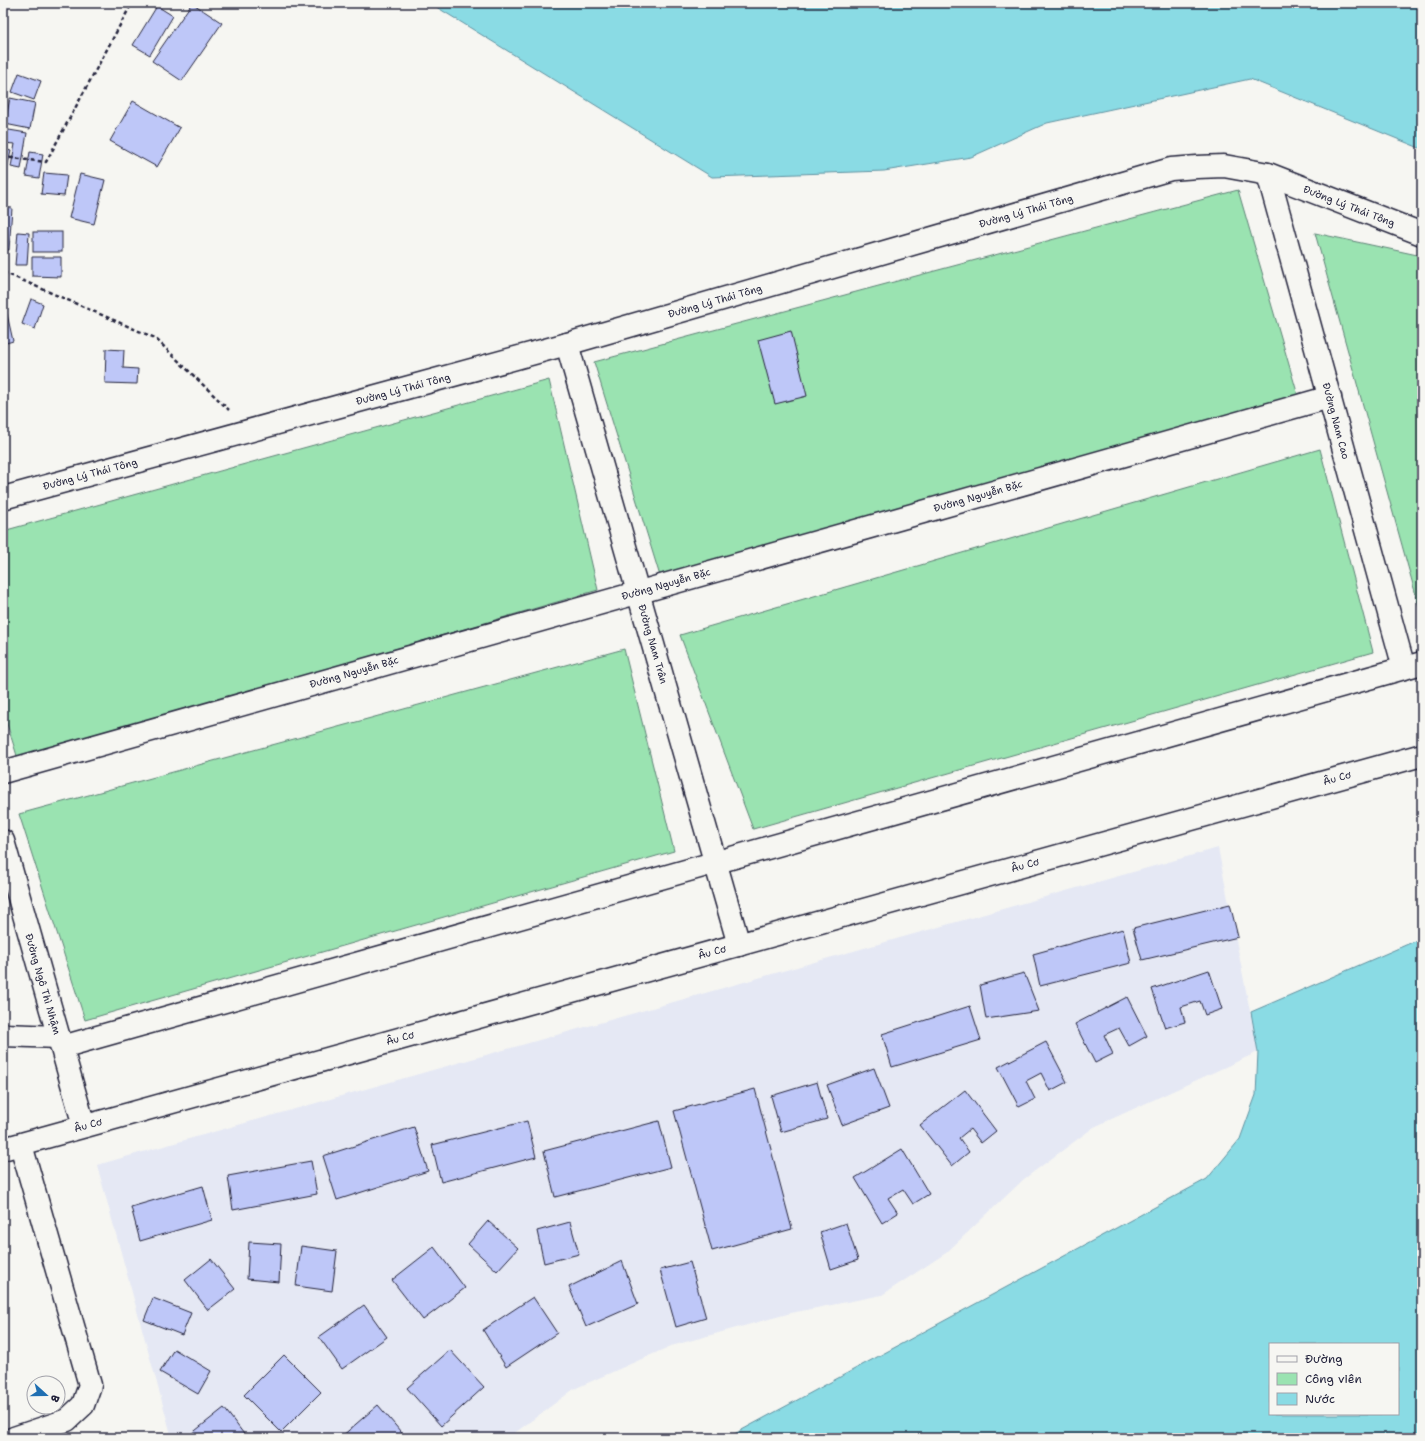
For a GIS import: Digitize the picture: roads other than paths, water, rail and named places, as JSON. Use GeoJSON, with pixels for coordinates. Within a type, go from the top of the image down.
{"type":"FeatureCollection","features":[{"type":"Feature","properties":{"kind":"street","name":"Đường Lý Thái Tông"},"geometry":{"type":"LineString","coordinates":[[3,498],[567,344],[1170,169],[1224,166],[1268,174],[1422,234]]}},
{"type":"Feature","properties":{"kind":"street","name":"Đường Nam Cao"},"geometry":{"type":"LineString","coordinates":[[1268,174],[1330,397],[1413,666]]}},
{"type":"Feature","properties":{"kind":"street","name":"Đường Nam Trân"},"geometry":{"type":"LineString","coordinates":[[567,344],[738,945]]}},
{"type":"Feature","properties":{"kind":"street","name":"Đường Nguyễn Bặc"},"geometry":{"type":"LineString","coordinates":[[3,772],[1330,397]]}},
{"type":"Feature","properties":{"kind":"street"},"geometry":{"type":"LineString","coordinates":[[3,1035],[60,1042],[715,863],[1413,666]]}},
{"type":"Feature","properties":{"kind":"street","name":"Âu Cơ"},"geometry":{"type":"LineString","coordinates":[[12,1147],[1422,754]]}},
{"type":"Feature","properties":{"kind":"street","name":"Đường Ngô Thì Nhậm"},"geometry":{"type":"LineString","coordinates":[[4,850],[84,1126]]}},
{"type":"Feature","properties":{"kind":"street"},"geometry":{"type":"LineString","coordinates":[[12,1147],[90,1384],[83,1405],[67,1420],[14,1438]]}},
{"type":"Feature","properties":{"kind":"water"},"geometry":{"type":"Polygon","coordinates":[[[430,3],[1422,3],[1422,149],[1250,79],[1047,123],[971,157],[884,171],[712,177],[430,3]]]}},
{"type":"Feature","properties":{"kind":"water"},"geometry":{"type":"Polygon","coordinates":[[[1422,938],[1422,1438],[727,1438],[1207,1179],[1240,1139],[1256,1095],[1258,1052],[1251,1012],[1422,938]]]}}]}
